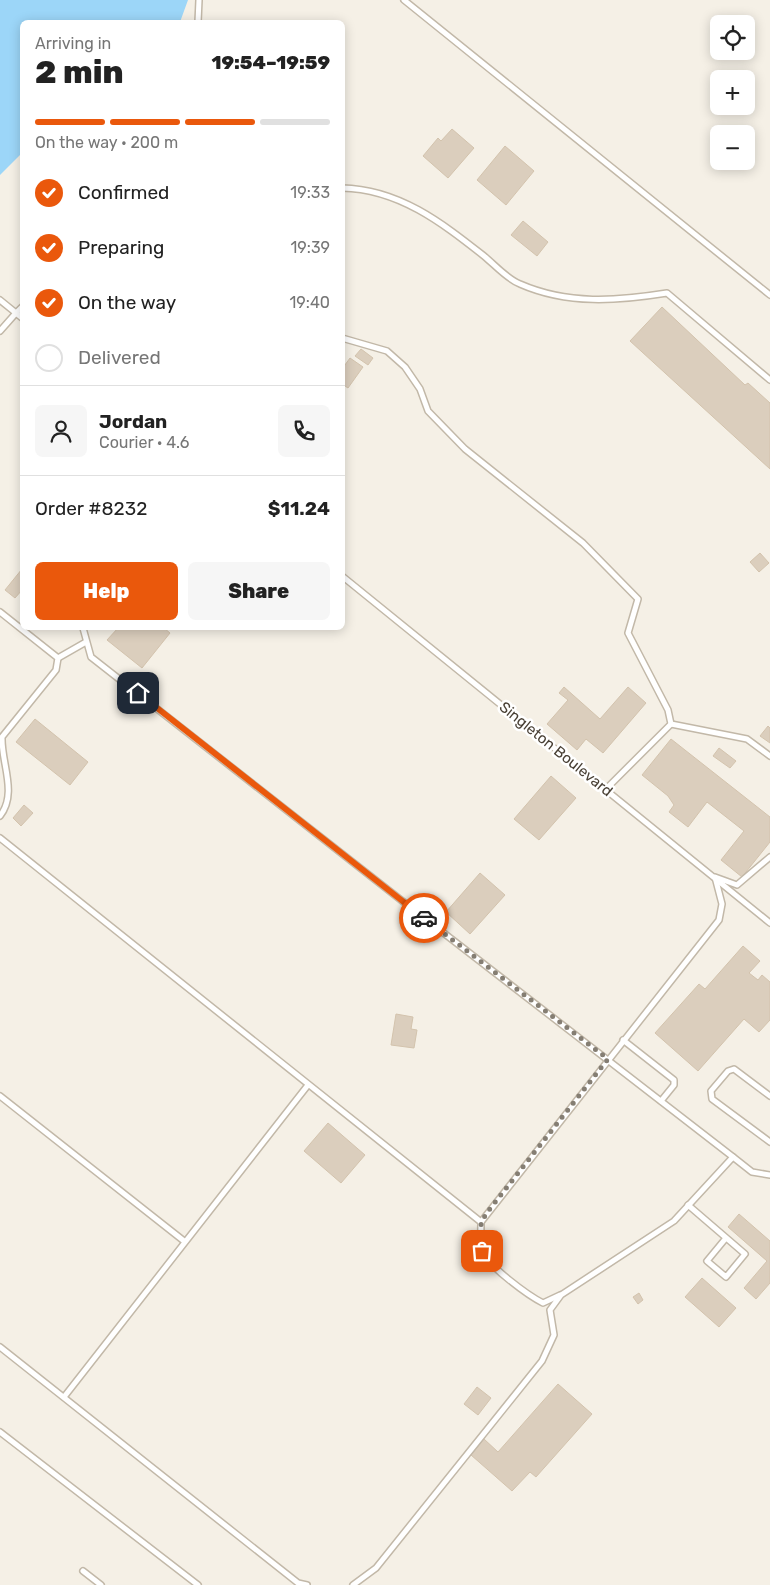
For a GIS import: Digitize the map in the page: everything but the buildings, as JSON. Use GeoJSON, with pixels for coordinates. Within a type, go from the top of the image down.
{"type":"FeatureCollection","features":[{"type":"Feature","properties":{"kind":"lane"},"geometry":{"type":"LineString","coordinates":[[198,20],[199,0]]}},
{"type":"Feature","properties":{"kind":"lane"},"geometry":{"type":"LineString","coordinates":[[404,0],[770,295]]}},
{"type":"Feature","properties":{"kind":"lane"},"geometry":{"type":"LineString","coordinates":[[345,188],[364,188],[400,199],[444,224],[519,284],[572,300],[625,300],[667,293],[770,380]]}},
{"type":"Feature","properties":{"kind":"lane"},"geometry":{"type":"LineString","coordinates":[[0,300],[20,316]]}},
{"type":"Feature","properties":{"kind":"lane"},"geometry":{"type":"LineString","coordinates":[[0,331],[20,310]]}},
{"type":"Feature","properties":{"kind":"lane"},"geometry":{"type":"LineString","coordinates":[[345,339],[388,351],[405,367],[420,388],[428,411],[465,449],[583,543],[638,599],[628,633],[668,710],[671,724]]}},
{"type":"Feature","properties":{"kind":"lane","name":"Singleton Boulevard"},"geometry":{"type":"LineString","coordinates":[[345,578],[770,923]]}},
{"type":"Feature","properties":{"kind":"lane"},"geometry":{"type":"LineString","coordinates":[[0,612],[20,628]]}},
{"type":"Feature","properties":{"kind":"lane"},"geometry":{"type":"LineString","coordinates":[[23,630],[58,658]]}},
{"type":"Feature","properties":{"kind":"lane"},"geometry":{"type":"LineString","coordinates":[[83,630],[91,656],[401,900],[752,1172],[770,1175]]}},
{"type":"Feature","properties":{"kind":"lane"},"geometry":{"type":"LineString","coordinates":[[58,658],[86,642]]}},
{"type":"Feature","properties":{"kind":"lane"},"geometry":{"type":"LineString","coordinates":[[0,816],[4,811],[8,788],[2,737],[56,670],[58,658]]}},
{"type":"Feature","properties":{"kind":"lane"},"geometry":{"type":"LineString","coordinates":[[671,724],[747,739],[770,756]]}},
{"type":"Feature","properties":{"kind":"lane"},"geometry":{"type":"LineString","coordinates":[[606,789],[671,724]]}},
{"type":"Feature","properties":{"kind":"lane"},"geometry":{"type":"LineString","coordinates":[[0,838],[481,1222]]}},
{"type":"Feature","properties":{"kind":"lane"},"geometry":{"type":"LineString","coordinates":[[715,877],[737,885],[770,858]]}},
{"type":"Feature","properties":{"kind":"lane"},"geometry":{"type":"LineString","coordinates":[[715,877],[722,904],[719,920],[481,1222],[482,1251],[493,1267],[531,1297],[543,1303],[561,1295],[674,1220],[733,1157]]}},
{"type":"Feature","properties":{"kind":"lane"},"geometry":{"type":"LineString","coordinates":[[623,1040],[674,1080],[674,1085],[661,1100]]}},
{"type":"Feature","properties":{"kind":"lane"},"geometry":{"type":"LineString","coordinates":[[770,1096],[734,1069],[728,1071],[711,1091],[712,1099],[770,1142]]}},
{"type":"Feature","properties":{"kind":"lane"},"geometry":{"type":"LineString","coordinates":[[64,1397],[184,1241],[308,1085]]}},
{"type":"Feature","properties":{"kind":"lane"},"geometry":{"type":"LineString","coordinates":[[0,1096],[184,1241]]}},
{"type":"Feature","properties":{"kind":"lane"},"geometry":{"type":"LineString","coordinates":[[688,1205],[745,1254],[726,1277],[707,1261],[726,1238]]}},
{"type":"Feature","properties":{"kind":"lane"},"geometry":{"type":"LineString","coordinates":[[353,1585],[376,1568],[542,1361],[554,1335],[550,1310],[561,1295]]}},
{"type":"Feature","properties":{"kind":"lane"},"geometry":{"type":"LineString","coordinates":[[0,1347],[298,1583],[307,1585]]}},
{"type":"Feature","properties":{"kind":"lane"},"geometry":{"type":"LineString","coordinates":[[0,1432],[198,1585]]}},
{"type":"Feature","properties":{"kind":"lane"},"geometry":{"type":"LineString","coordinates":[[84,1571],[101,1585]]}},
{"type":"Feature","properties":{"kind":"water"},"geometry":{"type":"Polygon","coordinates":[[[0,0],[188,0],[181,20],[20,20],[20,155],[0,175],[0,0]]]}},
{"type":"Feature","properties":{"kind":"way so far"},"geometry":{"type":"LineString","coordinates":[[424,918],[608,1059],[481,1222],[482,1251]]}},
{"type":"Feature","properties":{"kind":"route"},"geometry":{"type":"LineString","coordinates":[[138,693],[424,918]]}}]}
